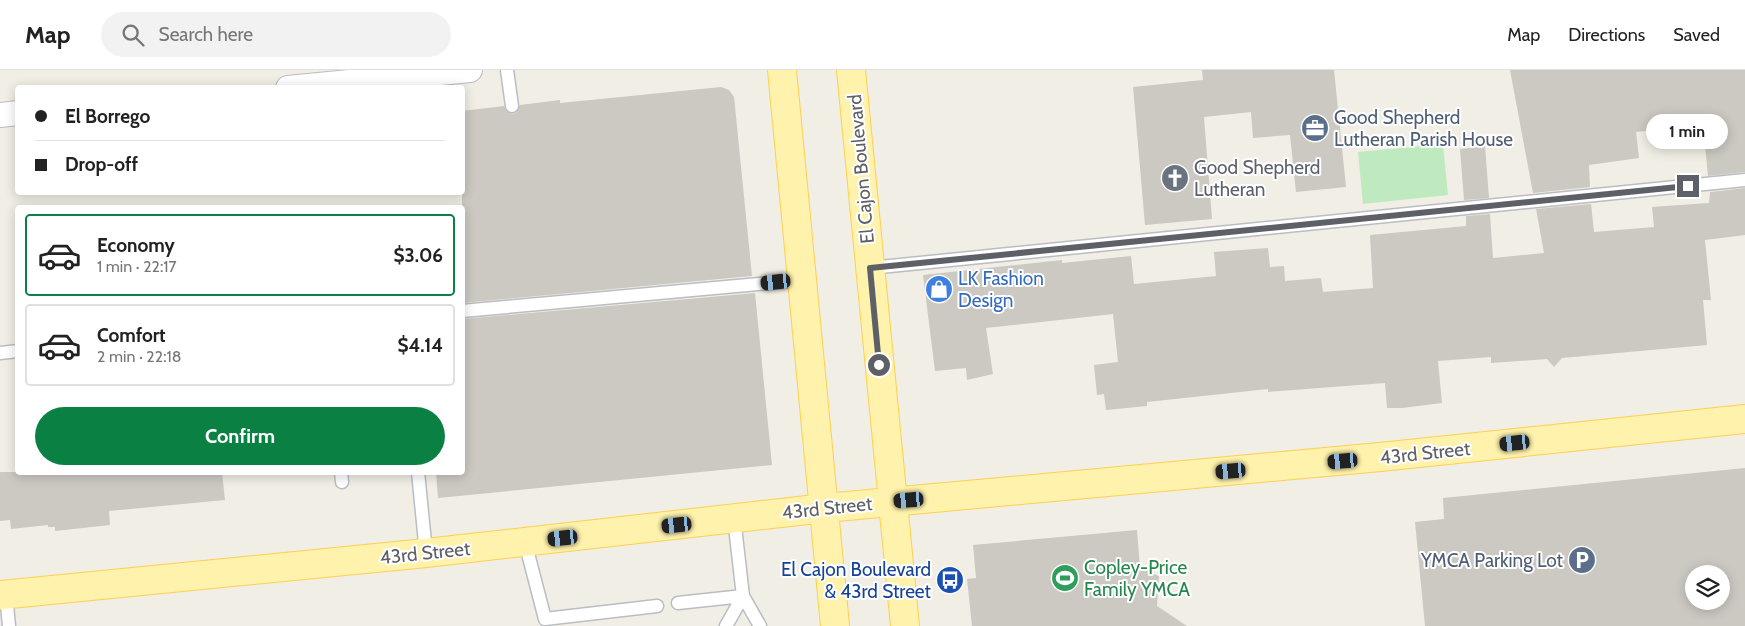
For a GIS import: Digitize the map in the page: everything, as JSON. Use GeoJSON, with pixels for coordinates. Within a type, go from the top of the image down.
{"type":"FeatureCollection","features":[{"type":"Feature","properties":{"kind":"main road"},"geometry":{"type":"LineString","coordinates":[[782,70],[835,626]]}},
{"type":"Feature","properties":{"kind":"main road","name":"El Cajon Boulevard"},"geometry":{"type":"LineString","coordinates":[[852,70],[905,626]]}},
{"type":"Feature","properties":{"kind":"main road","name":"43rd Street"},"geometry":{"type":"LineString","coordinates":[[3,595],[426,554],[824,508],[1380,457],[1745,419]]}},
{"type":"Feature","properties":{"kind":"street"},"geometry":{"type":"LineString","coordinates":[[318,85],[470,70]]}},
{"type":"Feature","properties":{"kind":"street"},"geometry":{"type":"LineString","coordinates":[[0,115],[15,114]]}},
{"type":"Feature","properties":{"kind":"lane"},"geometry":{"type":"LineString","coordinates":[[507,70],[512,106]]}},
{"type":"Feature","properties":{"kind":"lane"},"geometry":{"type":"LineString","coordinates":[[870,268],[1745,180]]}},
{"type":"Feature","properties":{"kind":"lane"},"geometry":{"type":"LineString","coordinates":[[465,311],[803,280]]}},
{"type":"Feature","properties":{"kind":"lane"},"geometry":{"type":"LineString","coordinates":[[0,353],[15,351]]}},
{"type":"Feature","properties":{"kind":"lane"},"geometry":{"type":"LineString","coordinates":[[418,475],[426,554]]}},
{"type":"Feature","properties":{"kind":"lane"},"geometry":{"type":"LineString","coordinates":[[734,518],[743,596],[760,626]]}},
{"type":"Feature","properties":{"kind":"lane"},"geometry":{"type":"LineString","coordinates":[[525,542],[545,619],[657,606]]}},
{"type":"Feature","properties":{"kind":"lane"},"geometry":{"type":"LineString","coordinates":[[3,595],[9,626]]}},
{"type":"Feature","properties":{"kind":"lane"},"geometry":{"type":"LineString","coordinates":[[678,603],[743,596]]}},
{"type":"Feature","properties":{"kind":"lane"},"geometry":{"type":"LineString","coordinates":[[726,626],[743,596]]}},
{"type":"Feature","properties":{"kind":"green space"},"geometry":{"type":"Polygon","coordinates":[[[1443,144],[1448,195],[1363,204],[1358,152],[1443,144]]]}},
{"type":"Feature","properties":{"kind":"building"},"geometry":{"type":"Polygon","coordinates":[[[1202,70],[1334,70],[1346,187],[1296,192],[1290,135],[1253,138],[1251,112],[1204,117],[1212,219],[1145,225],[1133,87],[1203,80],[1202,70]]]}},
{"type":"Feature","properties":{"kind":"building"},"geometry":{"type":"Polygon","coordinates":[[[1510,70],[1745,70],[1745,172],[1708,176],[1703,125],[1636,132],[1639,158],[1589,165],[1590,187],[1533,193],[1510,70]]]}},
{"type":"Feature","properties":{"kind":"building"},"geometry":{"type":"Polygon","coordinates":[[[721,87],[729,90],[734,97],[752,276],[465,303],[465,205],[462,205],[462,195],[465,195],[465,111],[504,106],[506,111],[513,114],[517,112],[520,105],[560,100],[560,103],[721,87]]]}},
{"type":"Feature","properties":{"kind":"building"},"geometry":{"type":"Polygon","coordinates":[[[1485,146],[1489,198],[1464,200],[1460,149],[1485,146]]]}},
{"type":"Feature","properties":{"kind":"building"},"geometry":{"type":"Polygon","coordinates":[[[1745,188],[1745,235],[1705,240],[1711,300],[1703,300],[1707,345],[1562,358],[1554,367],[1547,359],[1491,363],[1491,357],[1438,361],[1442,403],[1402,408],[1387,408],[1385,383],[1268,392],[1268,389],[1147,402],[1147,406],[1106,410],[1104,394],[1097,395],[1094,365],[1118,362],[1113,314],[986,328],[993,374],[967,380],[966,368],[935,371],[923,275],[1062,260],[1062,263],[1131,256],[1134,284],[1216,276],[1214,252],[1268,248],[1270,267],[1284,266],[1285,281],[1321,278],[1323,292],[1373,288],[1370,235],[1466,226],[1466,216],[1490,214],[1493,258],[1544,253],[1536,209],[1591,204],[1594,232],[1654,227],[1652,207],[1709,203],[1710,192],[1745,188]]]}},
{"type":"Feature","properties":{"kind":"building"},"geometry":{"type":"Polygon","coordinates":[[[755,293],[772,465],[438,498],[436,475],[465,475],[465,319],[755,293]]]}},
{"type":"Feature","properties":{"kind":"building","name":"YMCA Parking Lot"},"geometry":{"type":"Polygon","coordinates":[[[1745,468],[1745,626],[1425,626],[1415,522],[1444,519],[1443,498],[1745,468]]]}},
{"type":"Feature","properties":{"kind":"building"},"geometry":{"type":"Polygon","coordinates":[[[0,472],[15,472],[15,475],[222,475],[225,500],[109,511],[110,525],[55,531],[55,527],[48,527],[48,525],[11,529],[10,520],[0,521],[0,472]]]}},
{"type":"Feature","properties":{"kind":"building","name":"Copley-Price Family YMCA"},"geometry":{"type":"Polygon","coordinates":[[[1137,530],[1140,568],[1159,576],[1157,606],[1187,626],[972,626],[967,579],[976,578],[973,545],[1137,530]]]}},
{"type":"Feature","properties":{"kind":"place","name":"Good Shepherd Lutheran Parish House"},"geometry":{"type":"Point","coordinates":[1315,128]}},
{"type":"Feature","properties":{"kind":"place","name":"Good Shepherd Lutheran"},"geometry":{"type":"Point","coordinates":[1175,178]}},
{"type":"Feature","properties":{"kind":"place","name":"LK Fashion Design"},"geometry":{"type":"Point","coordinates":[939,289]}},
{"type":"Feature","properties":{"kind":"place","name":"YMCA Parking Lot"},"geometry":{"type":"Point","coordinates":[1582,560]}},
{"type":"Feature","properties":{"kind":"place","name":"Copley-Price Family YMCA"},"geometry":{"type":"Point","coordinates":[1065,578]}},
{"type":"Feature","properties":{"kind":"place","name":"El Cajon Boulevard & 43rd Street"},"geometry":{"type":"Point","coordinates":[950,580]}},
{"type":"Feature","properties":{"kind":"route"},"geometry":{"type":"LineString","coordinates":[[879,365],[870,268],[1688,186]]}}]}
